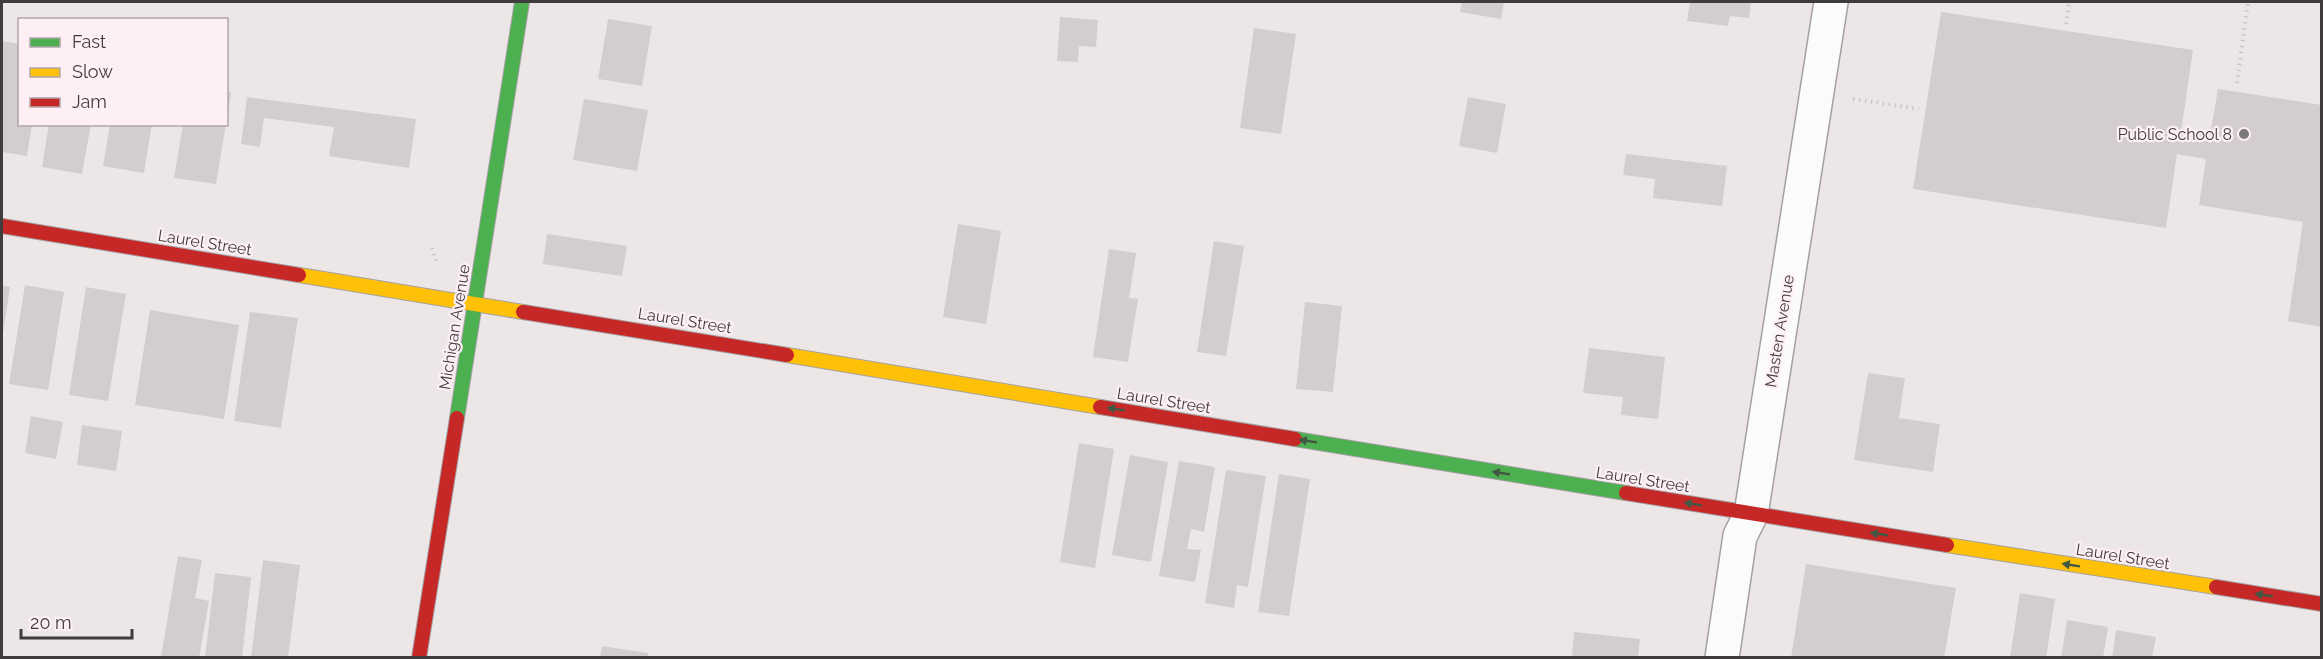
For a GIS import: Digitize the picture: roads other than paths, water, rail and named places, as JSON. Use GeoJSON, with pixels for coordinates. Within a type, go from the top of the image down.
{"type":"FeatureCollection","features":[{"type":"Feature","properties":{"kind":"street","name":"Michigan Avenue"},"geometry":{"type":"LineString","coordinates":[[419,657],[522,2]]}},
{"type":"Feature","properties":{"kind":"street","name":"Masten Avenue"},"geometry":{"type":"LineString","coordinates":[[1722,657],[1740,536],[1751,514],[1831,2]]}},
{"type":"Feature","properties":{"kind":"street","name":"Laurel Street"},"geometry":{"type":"LineString","coordinates":[[2,225],[1751,514],[2322,604]]}},
{"type":"Feature","properties":{"kind":"place","name":"Public School 8"},"geometry":{"type":"Point","coordinates":[2244,134]}}]}
